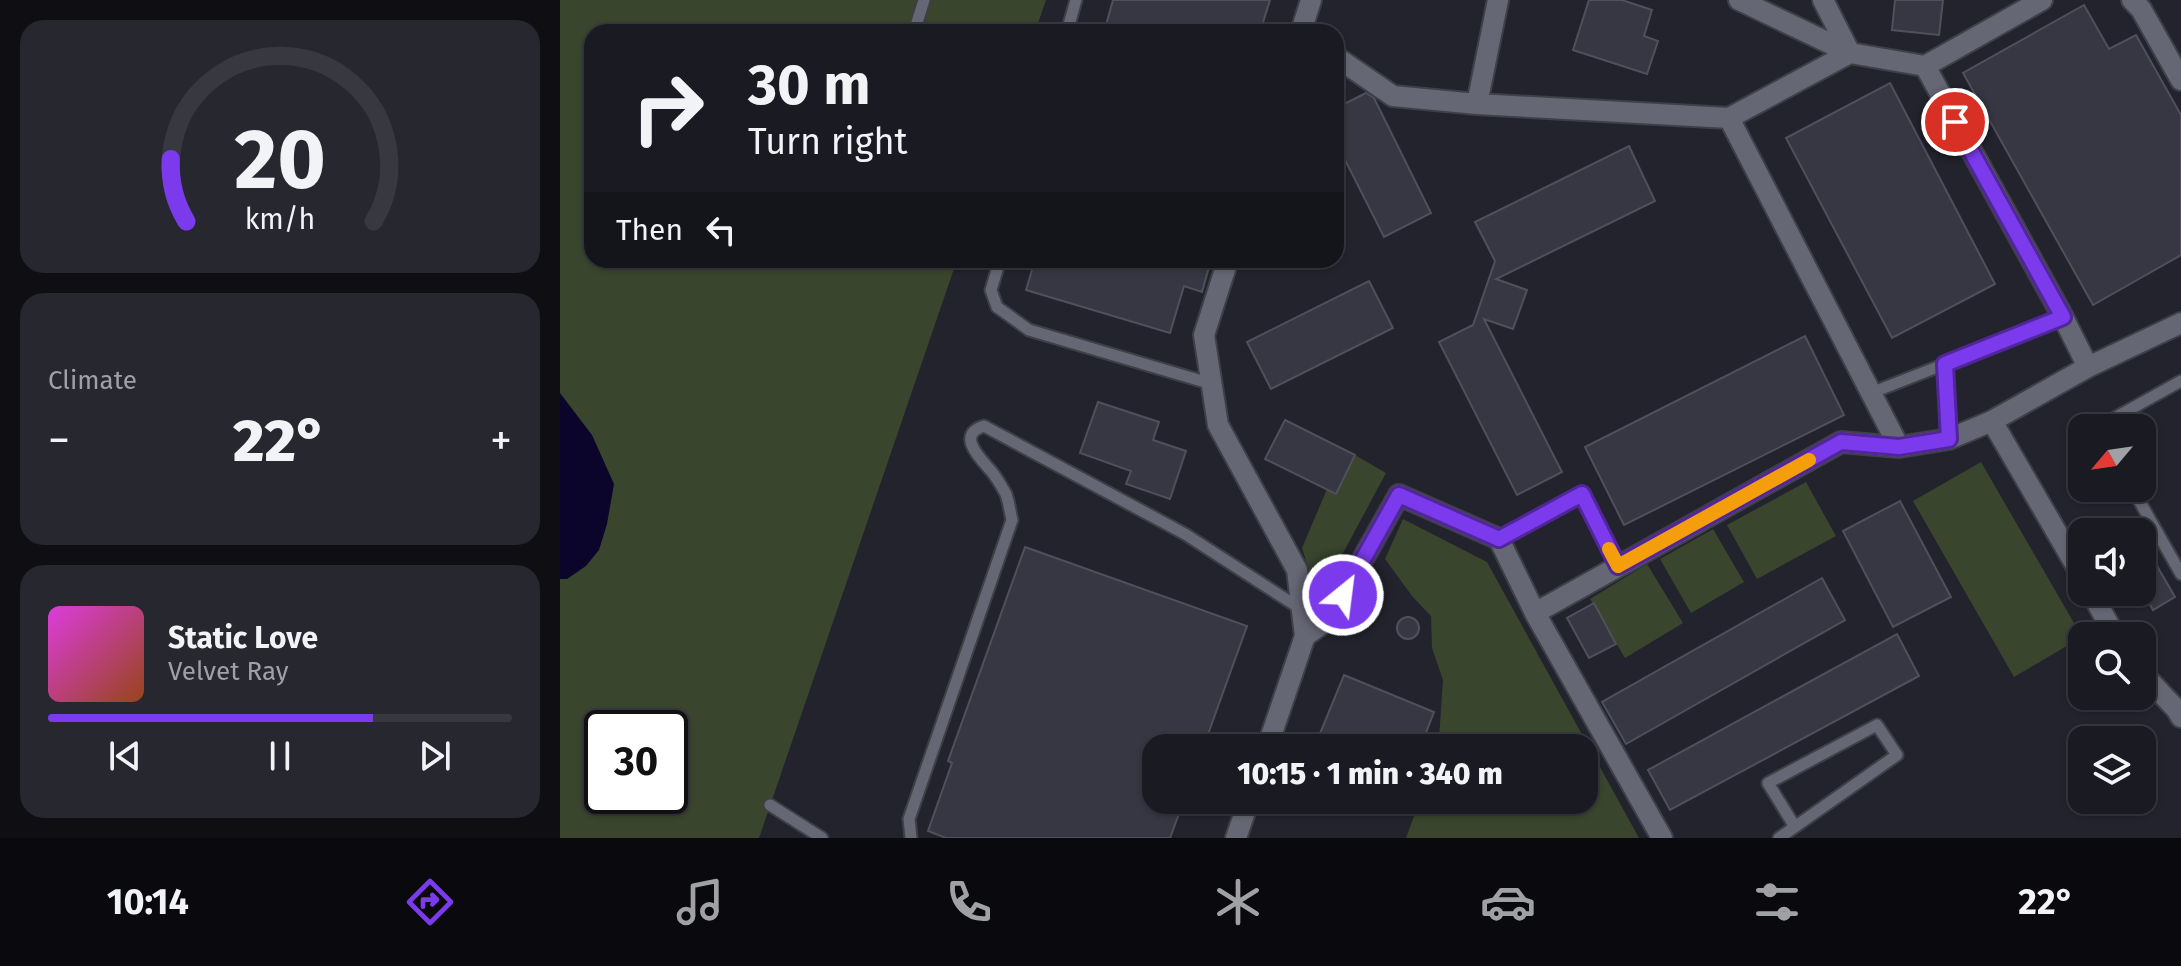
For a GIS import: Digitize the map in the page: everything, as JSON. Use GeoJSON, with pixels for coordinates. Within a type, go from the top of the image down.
{"type":"FeatureCollection","features":[{"type":"Feature","properties":{"kind":"street"},"geometry":{"type":"LineString","coordinates":[[1304,24],[1311,0]]}},
{"type":"Feature","properties":{"kind":"street"},"geometry":{"type":"LineString","coordinates":[[1477,104],[1498,0]]}},
{"type":"Feature","properties":{"kind":"street"},"geometry":{"type":"LineString","coordinates":[[1739,0],[1850,53],[1925,66],[2042,0]]}},
{"type":"Feature","properties":{"kind":"street"},"geometry":{"type":"LineString","coordinates":[[1823,0],[1850,53]]}},
{"type":"Feature","properties":{"kind":"street"},"geometry":{"type":"LineString","coordinates":[[2132,0],[2141,9],[2181,80]]}},
{"type":"Feature","properties":{"kind":"street"},"geometry":{"type":"LineString","coordinates":[[1344,62],[1393,96],[1477,104],[1729,118],[1850,53]]}},
{"type":"Feature","properties":{"kind":"street"},"geometry":{"type":"LineString","coordinates":[[1925,66],[2088,367]]}},
{"type":"Feature","properties":{"kind":"street"},"geometry":{"type":"LineString","coordinates":[[1729,118],[1899,447]]}},
{"type":"Feature","properties":{"kind":"street"},"geometry":{"type":"LineString","coordinates":[[1225,268],[1204,335],[1218,425],[1297,570],[1305,636],[1272,734]]}},
{"type":"Feature","properties":{"kind":"street"},"geometry":{"type":"LineString","coordinates":[[1535,613],[1841,442],[1899,447],[1949,439],[1992,421],[2088,367],[2181,323]]}},
{"type":"Feature","properties":{"kind":"street"},"geometry":{"type":"LineString","coordinates":[[1992,421],[2068,547]]}},
{"type":"Feature","properties":{"kind":"street"},"geometry":{"type":"LineString","coordinates":[[1305,636],[1329,619],[1399,495],[1499,539],[1535,613],[1662,838]]}},
{"type":"Feature","properties":{"kind":"street"},"geometry":{"type":"LineString","coordinates":[[2156,688],[2181,717]]}},
{"type":"Feature","properties":{"kind":"street"},"geometry":{"type":"LineString","coordinates":[[1236,838],[1244,814]]}},
{"type":"Feature","properties":{"kind":"lane"},"geometry":{"type":"LineString","coordinates":[[916,24],[924,0]]}},
{"type":"Feature","properties":{"kind":"lane"},"geometry":{"type":"LineString","coordinates":[[1069,24],[1076,0]]}},
{"type":"Feature","properties":{"kind":"lane"},"geometry":{"type":"LineString","coordinates":[[998,268],[991,290],[997,307],[1029,330],[1212,384]]}},
{"type":"Feature","properties":{"kind":"lane"},"geometry":{"type":"LineString","coordinates":[[1871,393],[2063,317]]}},
{"type":"Feature","properties":{"kind":"lane"},"geometry":{"type":"LineString","coordinates":[[1945,364],[1949,439]]}},
{"type":"Feature","properties":{"kind":"lane"},"geometry":{"type":"LineString","coordinates":[[2122,414],[2181,381]]}},
{"type":"Feature","properties":{"kind":"lane"},"geometry":{"type":"LineString","coordinates":[[911,838],[909,819],[1012,520],[1007,497],[972,446],[972,436],[977,428],[984,426],[1185,534],[1301,609]]}},
{"type":"Feature","properties":{"kind":"lane"},"geometry":{"type":"LineString","coordinates":[[1499,539],[1582,494],[1618,566]]}},
{"type":"Feature","properties":{"kind":"lane"},"geometry":{"type":"LineString","coordinates":[[2156,531],[2181,574]]}},
{"type":"Feature","properties":{"kind":"lane"},"geometry":{"type":"LineString","coordinates":[[1779,838],[1795,827],[1897,755],[1877,725],[1768,783],[1795,827]]}},
{"type":"Feature","properties":{"kind":"lane"},"geometry":{"type":"LineString","coordinates":[[770,805],[822,838]]}},
{"type":"Feature","properties":{"kind":"green space"},"geometry":{"type":"Polygon","coordinates":[[[560,0],[1046,0],[1038,24],[584,24],[584,268],[954,268],[759,838],[560,838],[560,0]]]}},
{"type":"Feature","properties":{"kind":"green space"},"geometry":{"type":"Polygon","coordinates":[[[1355,455],[1386,473],[1328,581],[1310,573],[1302,548],[1327,489],[1336,494],[1355,455]]]}},
{"type":"Feature","properties":{"kind":"green space"},"geometry":{"type":"Polygon","coordinates":[[[1981,462],[2073,622],[2068,622],[2068,645],[2014,677],[1913,501],[1981,462]]]}},
{"type":"Feature","properties":{"kind":"green space"},"geometry":{"type":"Polygon","coordinates":[[[1806,482],[1836,536],[1757,579],[1727,525],[1806,482]]]}},
{"type":"Feature","properties":{"kind":"green space"},"geometry":{"type":"Polygon","coordinates":[[[1403,519],[1487,562],[1582,734],[1439,734],[1443,680],[1432,648],[1431,616],[1385,559],[1403,519]]]}},
{"type":"Feature","properties":{"kind":"green space"},"geometry":{"type":"Polygon","coordinates":[[[1713,529],[1744,582],[1691,613],[1660,559],[1713,529]]]}},
{"type":"Feature","properties":{"kind":"green space"},"geometry":{"type":"Polygon","coordinates":[[[1647,564],[1683,623],[1625,658],[1590,599],[1647,564]]]}},
{"type":"Feature","properties":{"kind":"green space"},"geometry":{"type":"Polygon","coordinates":[[[1598,764],[1639,838],[1406,838],[1415,814],[1598,814],[1598,764]]]}},
{"type":"Feature","properties":{"kind":"shaded area"},"geometry":{"type":"Polygon","coordinates":[[[560,393],[592,435],[614,484],[599,550],[586,566],[567,579],[560,579],[560,393]]]}},
{"type":"Feature","properties":{"kind":"building"},"geometry":{"type":"Polygon","coordinates":[[[1113,0],[1270,0],[1262,24],[1106,24],[1113,0]]]}},
{"type":"Feature","properties":{"kind":"building"},"geometry":{"type":"Polygon","coordinates":[[[1589,0],[1622,0],[1652,10],[1644,36],[1658,41],[1647,74],[1573,50],[1589,0]]]}},
{"type":"Feature","properties":{"kind":"building"},"geometry":{"type":"Polygon","coordinates":[[[1895,0],[1943,0],[1939,35],[1892,30],[1895,0]]]}},
{"type":"Feature","properties":{"kind":"building"},"geometry":{"type":"Polygon","coordinates":[[[2084,5],[2109,49],[2136,35],[2181,115],[2181,255],[2093,305],[1963,73],[2084,5]]]}},
{"type":"Feature","properties":{"kind":"building"},"geometry":{"type":"Polygon","coordinates":[[[1890,83],[1995,284],[1892,338],[1786,138],[1890,83]]]}},
{"type":"Feature","properties":{"kind":"building"},"geometry":{"type":"Polygon","coordinates":[[[1366,93],[1374,98],[1431,213],[1384,237],[1344,158],[1344,104],[1366,93]]]}},
{"type":"Feature","properties":{"kind":"building"},"geometry":{"type":"Polygon","coordinates":[[[1629,146],[1655,201],[1496,279],[1527,290],[1513,329],[1484,319],[1562,472],[1517,495],[1439,342],[1473,325],[1495,261],[1475,222],[1629,146]]]}},
{"type":"Feature","properties":{"kind":"building"},"geometry":{"type":"Polygon","coordinates":[[[1033,268],[1209,268],[1202,292],[1184,286],[1170,333],[1026,290],[1033,268]]]}},
{"type":"Feature","properties":{"kind":"building"},"geometry":{"type":"Polygon","coordinates":[[[1369,281],[1393,328],[1271,389],[1247,342],[1369,281]]]}},
{"type":"Feature","properties":{"kind":"building"},"geometry":{"type":"Polygon","coordinates":[[[1805,336],[1844,415],[1624,525],[1585,447],[1805,336]]]}},
{"type":"Feature","properties":{"kind":"building"},"geometry":{"type":"Polygon","coordinates":[[[1098,402],[1159,422],[1153,440],[1186,451],[1170,499],[1126,484],[1131,471],[1080,453],[1098,402]]]}},
{"type":"Feature","properties":{"kind":"building"},"geometry":{"type":"Polygon","coordinates":[[[1285,420],[1355,455],[1336,494],[1265,459],[1285,420]]]}},
{"type":"Feature","properties":{"kind":"building"},"geometry":{"type":"Polygon","coordinates":[[[1900,501],[1951,597],[1893,627],[1843,531],[1900,501]]]}},
{"type":"Feature","properties":{"kind":"building"},"geometry":{"type":"Polygon","coordinates":[[[1025,547],[1247,626],[1208,734],[1142,734],[1142,814],[1179,814],[1170,838],[946,838],[928,831],[952,763],[948,761],[1025,547]]]}},
{"type":"Feature","properties":{"kind":"building"},"geometry":{"type":"Polygon","coordinates":[[[2156,564],[2175,597],[2153,610],[2151,606],[2156,606],[2156,564]]]}},
{"type":"Feature","properties":{"kind":"building"},"geometry":{"type":"Polygon","coordinates":[[[1822,578],[1845,620],[1626,744],[1602,702],[1822,578]]]}},
{"type":"Feature","properties":{"kind":"building"},"geometry":{"type":"Polygon","coordinates":[[[1594,603],[1616,644],[1589,658],[1567,618],[1594,603]]]}},
{"type":"Feature","properties":{"kind":"building"},"geometry":{"type":"Polygon","coordinates":[[[1408,617],[1416,620],[1419,628],[1416,636],[1408,639],[1400,636],[1397,628],[1400,620],[1408,617]]]}},
{"type":"Feature","properties":{"kind":"building"},"geometry":{"type":"Polygon","coordinates":[[[1897,634],[1919,676],[1670,810],[1648,770],[1897,634]]]}},
{"type":"Feature","properties":{"kind":"building"},"geometry":{"type":"Polygon","coordinates":[[[1344,675],[1434,712],[1425,734],[1320,734],[1344,675]]]}},
{"type":"Feature","properties":{"kind":"slow traffic"},"geometry":{"type":"LineString","coordinates":[[1609,549],[1618,566],[1809,460]]}},
{"type":"Feature","properties":{"kind":"route"},"geometry":{"type":"LineString","coordinates":[[1343,595],[1399,495],[1499,539],[1582,494],[1618,566],[1841,442],[1899,447],[1949,439],[1945,364],[2063,317],[1955,122]]}}]}
